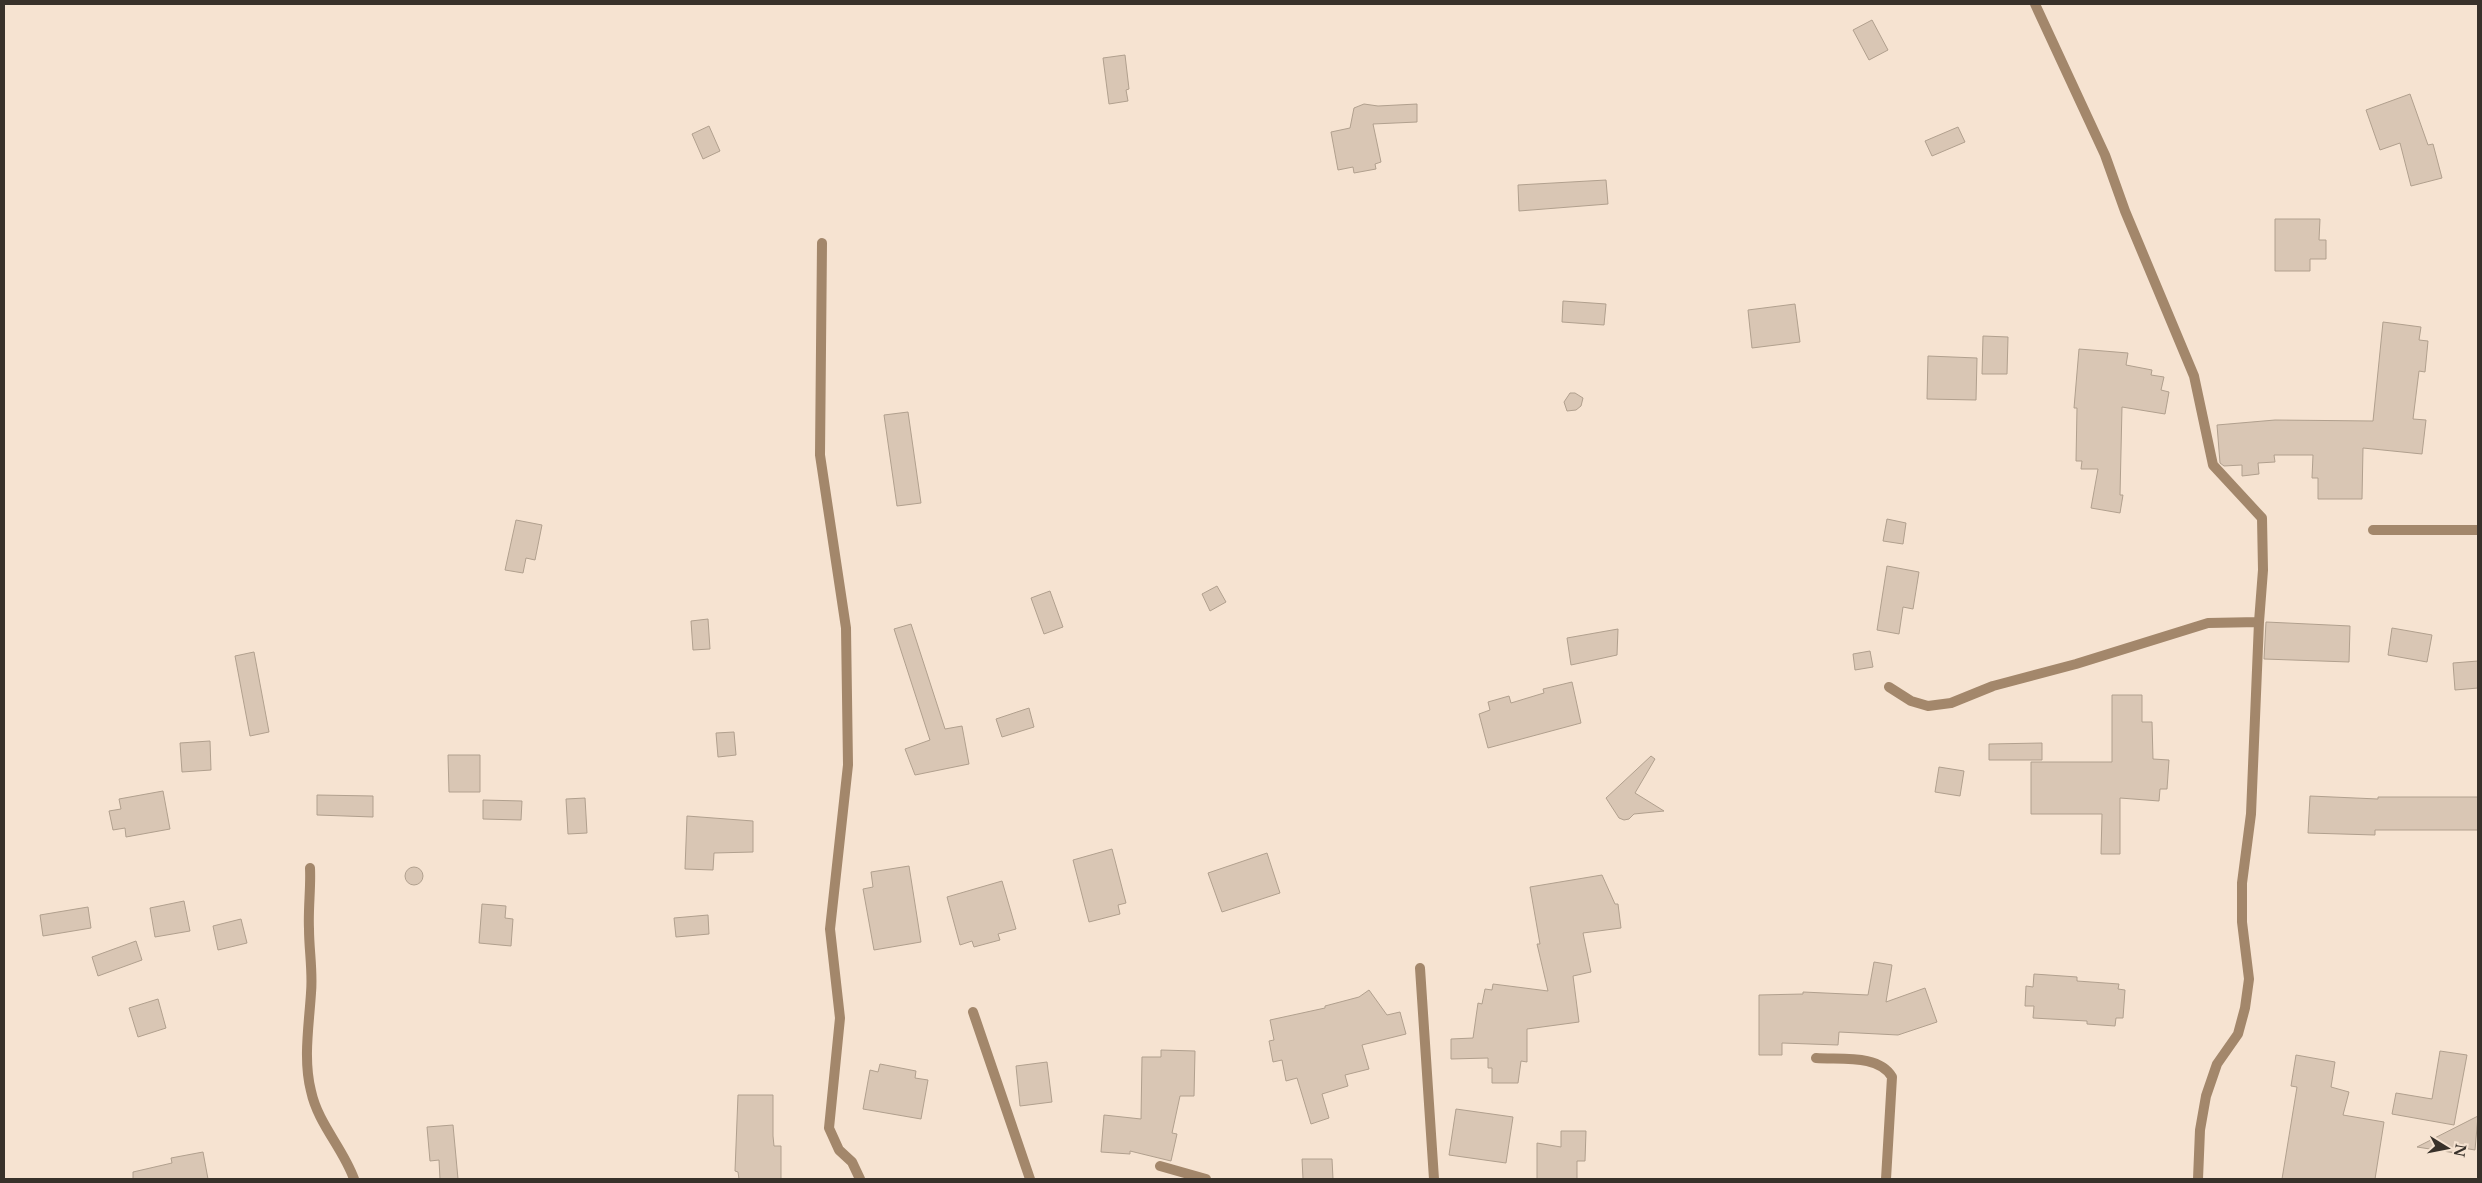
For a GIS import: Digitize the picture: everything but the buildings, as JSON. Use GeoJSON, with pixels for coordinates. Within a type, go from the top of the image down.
{"type":"FeatureCollection","features":[{"type":"Feature","properties":{"kind":"street"},"geometry":{"type":"LineString","coordinates":[[2035,4],[2105,155],[2125,211],[2194,376],[2213,465],[2262,518],[2263,570],[2251,814],[2242,883],[2242,922],[2249,979],[2245,1008],[2238,1034],[2217,1064],[2206,1096],[2200,1130],[2198,1179]]}},
{"type":"Feature","properties":{"kind":"street"},"geometry":{"type":"LineString","coordinates":[[822,243],[820,455],[846,628],[848,764],[830,929],[840,1018],[828,1128],[839,1150],[852,1162],[860,1179]]}},
{"type":"Feature","properties":{"kind":"street"},"geometry":{"type":"LineString","coordinates":[[2373,530],[2478,530]]}},
{"type":"Feature","properties":{"kind":"street"},"geometry":{"type":"LineString","coordinates":[[1889,687],[1911,701],[1928,706],[1950,703],[1993,686],[2076,664],[2208,623],[2259,622]]}},
{"type":"Feature","properties":{"kind":"street"},"geometry":{"type":"LineString","coordinates":[[310,868],[308,926],[312,991],[308,1018],[310,1090],[318,1116],[348,1163],[354,1179]]}},
{"type":"Feature","properties":{"kind":"street"},"geometry":{"type":"LineString","coordinates":[[1420,968],[1434,1179]]}},
{"type":"Feature","properties":{"kind":"street"},"geometry":{"type":"LineString","coordinates":[[973,1012],[1030,1179]]}},
{"type":"Feature","properties":{"kind":"street"},"geometry":{"type":"LineString","coordinates":[[1816,1058],[1874,1062],[1887,1068],[1892,1077],[1886,1179]]}},
{"type":"Feature","properties":{"kind":"street"},"geometry":{"type":"LineString","coordinates":[[1160,1166],[1206,1179]]}}]}
